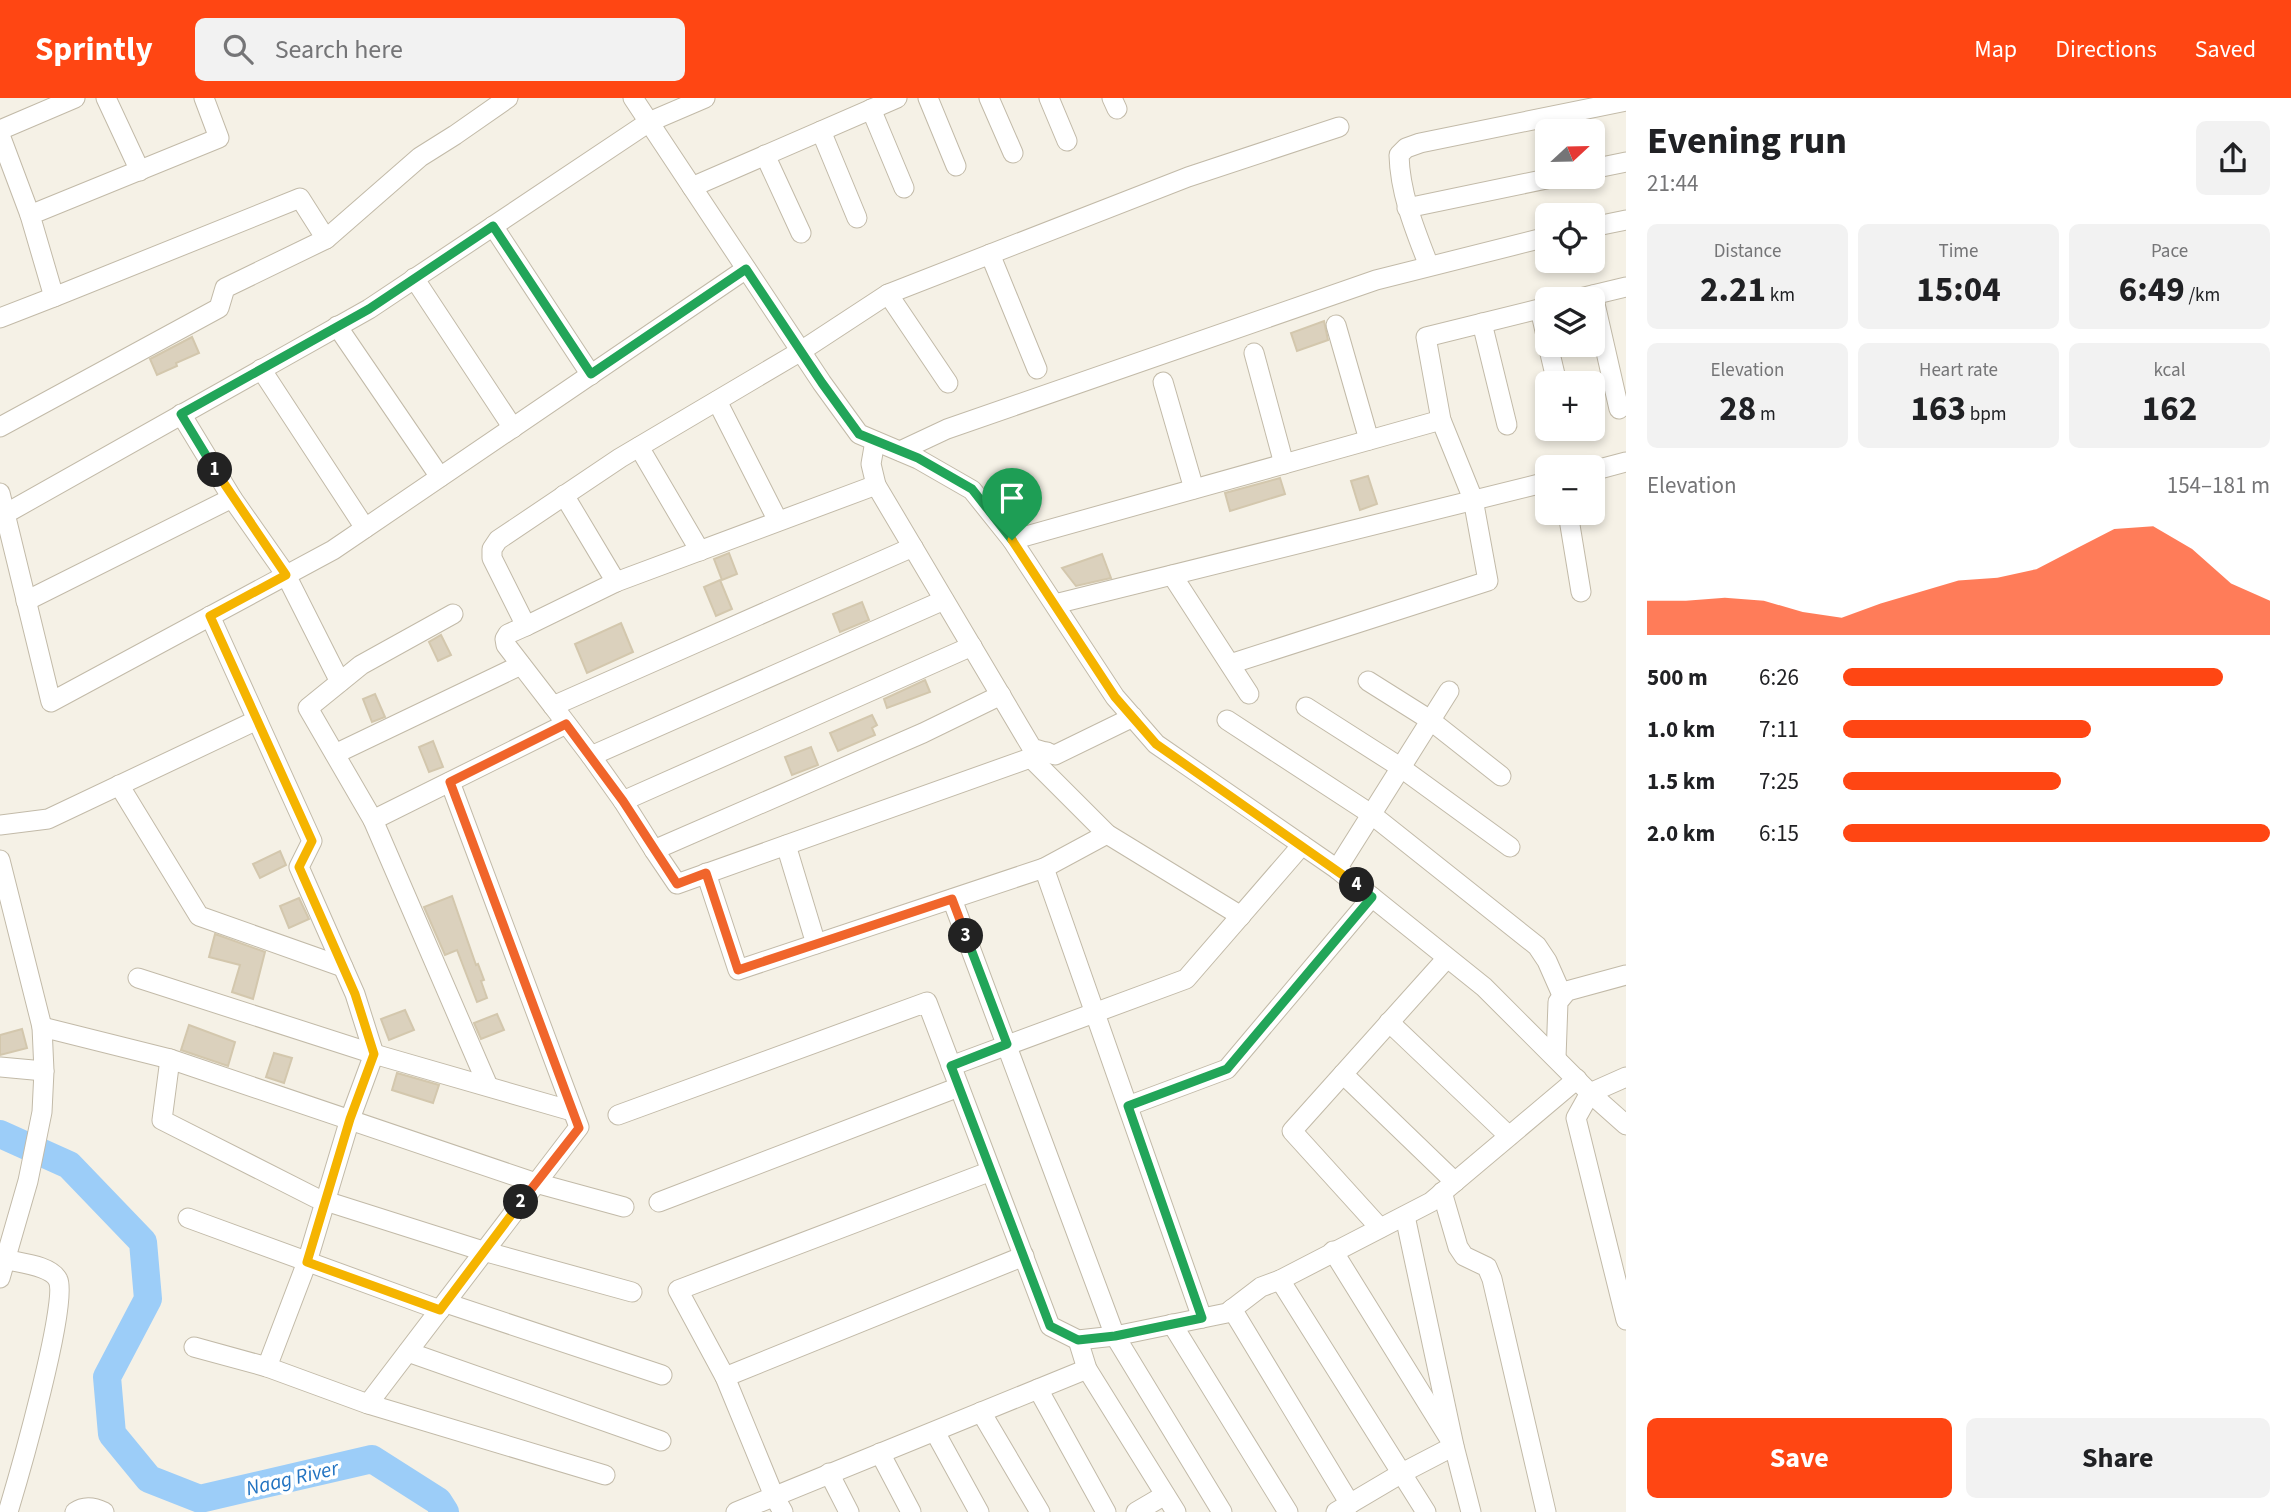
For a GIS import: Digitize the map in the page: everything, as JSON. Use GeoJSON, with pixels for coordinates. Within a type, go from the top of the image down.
{"type":"FeatureCollection","features":[{"type":"Feature","properties":{"kind":"street"},"geometry":{"type":"LineString","coordinates":[[54,297],[30,215],[0,132],[75,98]]}},
{"type":"Feature","properties":{"kind":"street"},"geometry":{"type":"LineString","coordinates":[[106,98],[140,171]]}},
{"type":"Feature","properties":{"kind":"street"},"geometry":{"type":"LineString","coordinates":[[30,215],[219,138],[204,98]]}},
{"type":"Feature","properties":{"kind":"street"},"geometry":{"type":"LineString","coordinates":[[0,427],[219,308],[225,288],[326,240],[420,157],[508,98]]}},
{"type":"Feature","properties":{"kind":"street"},"geometry":{"type":"LineString","coordinates":[[633,98],[859,434],[918,458],[972,489],[1012,540],[1115,697],[1156,744],[1336,869],[1484,987],[1626,1125]]}},
{"type":"Feature","properties":{"kind":"street"},"geometry":{"type":"LineString","coordinates":[[5,514],[337,327],[649,122],[705,98]]}},
{"type":"Feature","properties":{"kind":"street"},"geometry":{"type":"LineString","coordinates":[[692,187],[897,98]]}},
{"type":"Feature","properties":{"kind":"street"},"geometry":{"type":"LineString","coordinates":[[928,98],[957,166]]}},
{"type":"Feature","properties":{"kind":"street"},"geometry":{"type":"LineString","coordinates":[[989,98],[1013,153]]}},
{"type":"Feature","properties":{"kind":"street"},"geometry":{"type":"LineString","coordinates":[[1049,98],[1067,141]]}},
{"type":"Feature","properties":{"kind":"street"},"geometry":{"type":"LineString","coordinates":[[1429,266],[1407,208],[1399,176],[1399,155],[1406,148],[1626,101]]}},
{"type":"Feature","properties":{"kind":"street"},"geometry":{"type":"LineString","coordinates":[[871,109],[904,188]]}},
{"type":"Feature","properties":{"kind":"street"},"geometry":{"type":"LineString","coordinates":[[526,626],[492,558],[492,549],[498,540],[639,447],[801,351],[888,295],[1188,177],[1339,127]]}},
{"type":"Feature","properties":{"kind":"street"},"geometry":{"type":"LineString","coordinates":[[821,131],[858,218]]}},
{"type":"Feature","properties":{"kind":"street"},"geometry":{"type":"LineString","coordinates":[[765,155],[801,233]]}},
{"type":"Feature","properties":{"kind":"street"},"geometry":{"type":"LineString","coordinates":[[1605,166],[1626,162]]}},
{"type":"Feature","properties":{"kind":"street"},"geometry":{"type":"LineString","coordinates":[[1407,208],[1535,181]]}},
{"type":"Feature","properties":{"kind":"street"},"geometry":{"type":"LineString","coordinates":[[0,318],[300,198],[326,240]]}},
{"type":"Feature","properties":{"kind":"street"},"geometry":{"type":"LineString","coordinates":[[1605,224],[1626,219]]}},
{"type":"Feature","properties":{"kind":"street"},"geometry":{"type":"LineString","coordinates":[[493,226],[591,374]]}},
{"type":"Feature","properties":{"kind":"street"},"geometry":{"type":"LineString","coordinates":[[900,451],[947,429],[1376,280],[1535,240]]}},
{"type":"Feature","properties":{"kind":"street"},"geometry":{"type":"LineString","coordinates":[[990,254],[1037,369]]}},
{"type":"Feature","properties":{"kind":"street"},"geometry":{"type":"LineString","coordinates":[[0,493],[51,702],[333,550],[746,269]]}},
{"type":"Feature","properties":{"kind":"street"},"geometry":{"type":"LineString","coordinates":[[414,278],[513,428]]}},
{"type":"Feature","properties":{"kind":"street"},"geometry":{"type":"LineString","coordinates":[[1605,292],[1626,287]]}},
{"type":"Feature","properties":{"kind":"street"},"geometry":{"type":"LineString","coordinates":[[888,295],[948,383]]}},
{"type":"Feature","properties":{"kind":"street"},"geometry":{"type":"LineString","coordinates":[[1230,664],[1488,581],[1473,499],[1441,420],[1426,337],[1535,310]]}},
{"type":"Feature","properties":{"kind":"street"},"geometry":{"type":"LineString","coordinates":[[1482,323],[1507,425]]}},
{"type":"Feature","properties":{"kind":"street"},"geometry":{"type":"LineString","coordinates":[[1336,325],[1369,440]]}},
{"type":"Feature","properties":{"kind":"street"},"geometry":{"type":"LineString","coordinates":[[337,327],[440,477]]}},
{"type":"Feature","properties":{"kind":"street"},"geometry":{"type":"LineString","coordinates":[[1254,353],[1284,464]]}},
{"type":"Feature","properties":{"kind":"street"},"geometry":{"type":"LineString","coordinates":[[1603,357],[1619,409]]}},
{"type":"Feature","properties":{"kind":"street"},"geometry":{"type":"LineString","coordinates":[[261,369],[365,528]]}},
{"type":"Feature","properties":{"kind":"street"},"geometry":{"type":"LineString","coordinates":[[1163,382],[1194,489]]}},
{"type":"Feature","properties":{"kind":"street"},"geometry":{"type":"LineString","coordinates":[[717,401],[778,521]]}},
{"type":"Feature","properties":{"kind":"street"},"geometry":{"type":"LineString","coordinates":[[181,414],[232,498],[286,575],[340,682]]}},
{"type":"Feature","properties":{"kind":"street"},"geometry":{"type":"LineString","coordinates":[[1012,540],[1441,420]]}},
{"type":"Feature","properties":{"kind":"street"},"geometry":{"type":"LineString","coordinates":[[875,441],[871,464],[876,485],[1032,748],[1107,834],[1241,916]]}},
{"type":"Feature","properties":{"kind":"street"},"geometry":{"type":"LineString","coordinates":[[639,447],[700,551]]}},
{"type":"Feature","properties":{"kind":"street"},"geometry":{"type":"LineString","coordinates":[[1605,468],[1626,462]]}},
{"type":"Feature","properties":{"kind":"street"},"geometry":{"type":"LineString","coordinates":[[876,485],[616,582],[508,635],[505,639],[623,801],[677,884],[1039,755],[1055,755],[1133,718]]}},
{"type":"Feature","properties":{"kind":"street"},"geometry":{"type":"LineString","coordinates":[[1055,604],[1535,485]]}},
{"type":"Feature","properties":{"kind":"street"},"geometry":{"type":"LineString","coordinates":[[564,495],[616,582]]}},
{"type":"Feature","properties":{"kind":"street"},"geometry":{"type":"LineString","coordinates":[[26,601],[232,498]]}},
{"type":"Feature","properties":{"kind":"street"},"geometry":{"type":"LineString","coordinates":[[1570,525],[1581,592]]}},
{"type":"Feature","properties":{"kind":"street"},"geometry":{"type":"LineString","coordinates":[[553,706],[913,547]]}},
{"type":"Feature","properties":{"kind":"street"},"geometry":{"type":"LineString","coordinates":[[1172,575],[1249,694]]}},
{"type":"Feature","properties":{"kind":"street"},"geometry":{"type":"LineString","coordinates":[[591,756],[944,600]]}},
{"type":"Feature","properties":{"kind":"street"},"geometry":{"type":"LineString","coordinates":[[453,614],[360,665],[308,708],[373,820],[488,1087]]}},
{"type":"Feature","properties":{"kind":"street"},"geometry":{"type":"LineString","coordinates":[[210,616],[312,841],[299,867],[355,994],[374,1054],[350,1119],[307,1262],[267,1367]]}},
{"type":"Feature","properties":{"kind":"street"},"geometry":{"type":"LineString","coordinates":[[623,801],[972,646]]}},
{"type":"Feature","properties":{"kind":"street"},"geometry":{"type":"LineString","coordinates":[[335,754],[521,664]]}},
{"type":"Feature","properties":{"kind":"street"},"geometry":{"type":"LineString","coordinates":[[1368,681],[1430,720],[1501,776]]}},
{"type":"Feature","properties":{"kind":"street"},"geometry":{"type":"LineString","coordinates":[[1336,869],[1449,691]]}},
{"type":"Feature","properties":{"kind":"street"},"geometry":{"type":"LineString","coordinates":[[654,850],[923,733],[1001,695]]}},
{"type":"Feature","properties":{"kind":"street"},"geometry":{"type":"LineString","coordinates":[[1306,707],[1400,767],[1510,847]]}},
{"type":"Feature","properties":{"kind":"street"},"geometry":{"type":"LineString","coordinates":[[1227,719],[1371,814],[1537,946],[1562,995]]}},
{"type":"Feature","properties":{"kind":"street"},"geometry":{"type":"LineString","coordinates":[[0,825],[48,820],[257,720]]}},
{"type":"Feature","properties":{"kind":"street"},"geometry":{"type":"LineString","coordinates":[[373,820],[566,724]]}},
{"type":"Feature","properties":{"kind":"street"},"geometry":{"type":"LineString","coordinates":[[368,1404],[579,1128],[450,782]]}},
{"type":"Feature","properties":{"kind":"street"},"geometry":{"type":"LineString","coordinates":[[119,785],[199,916],[343,967]]}},
{"type":"Feature","properties":{"kind":"street"},"geometry":{"type":"LineString","coordinates":[[706,873],[738,970],[1044,868],[1107,834]]}},
{"type":"Feature","properties":{"kind":"street"},"geometry":{"type":"LineString","coordinates":[[786,845],[816,944]]}},
{"type":"Feature","properties":{"kind":"street"},"geometry":{"type":"LineString","coordinates":[[951,1066],[1186,979],[1302,845]]}},
{"type":"Feature","properties":{"kind":"street"},"geometry":{"type":"LineString","coordinates":[[0,860],[42,1027],[44,1071],[42,1112],[28,1181],[2,1269],[46,1270],[57,1277],[61,1287],[51,1349],[8,1512]]}},
{"type":"Feature","properties":{"kind":"street"},"geometry":{"type":"LineString","coordinates":[[1044,868],[1202,1318]]}},
{"type":"Feature","properties":{"kind":"street"},"geometry":{"type":"LineString","coordinates":[[1128,1106],[1227,1069],[1372,897]]}},
{"type":"Feature","properties":{"kind":"street"},"geometry":{"type":"LineString","coordinates":[[952,899],[1115,1336],[1222,1512]]}},
{"type":"Feature","properties":{"kind":"street"},"geometry":{"type":"LineString","coordinates":[[1380,1228],[1292,1131],[1447,958]]}},
{"type":"Feature","properties":{"kind":"street"},"geometry":{"type":"LineString","coordinates":[[1556,1058],[1558,1002],[1562,995],[1567,991],[1626,975]]}},
{"type":"Feature","properties":{"kind":"street"},"geometry":{"type":"LineString","coordinates":[[138,978],[374,1054],[572,1111]]}},
{"type":"Feature","properties":{"kind":"street"},"geometry":{"type":"LineString","coordinates":[[618,1115],[927,1002],[1050,1326],[1078,1340],[1115,1336],[1227,1313],[1261,1287],[1280,1280],[1431,1202],[1509,1136],[1584,1086],[1626,1077]]}},
{"type":"Feature","properties":{"kind":"street"},"geometry":{"type":"LineString","coordinates":[[1390,1022],[1509,1136]]}},
{"type":"Feature","properties":{"kind":"street"},"geometry":{"type":"LineString","coordinates":[[42,1027],[170,1059],[536,1182],[624,1207]]}},
{"type":"Feature","properties":{"kind":"street"},"geometry":{"type":"LineString","coordinates":[[170,1059],[162,1119],[324,1201],[483,1251],[632,1292]]}},
{"type":"Feature","properties":{"kind":"street"},"geometry":{"type":"LineString","coordinates":[[0,1067],[44,1071]]}},
{"type":"Feature","properties":{"kind":"street"},"geometry":{"type":"LineString","coordinates":[[1343,1074],[1448,1187],[1458,1247],[1464,1256],[1487,1267],[1546,1512]]}},
{"type":"Feature","properties":{"kind":"street"},"geometry":{"type":"LineString","coordinates":[[1584,1086],[1576,1118],[1626,1320]]}},
{"type":"Feature","properties":{"kind":"street"},"geometry":{"type":"LineString","coordinates":[[659,1202],[959,1087]]}},
{"type":"Feature","properties":{"kind":"street"},"geometry":{"type":"LineString","coordinates":[[778,1504],[725,1377],[678,1290],[991,1171]]}},
{"type":"Feature","properties":{"kind":"street"},"geometry":{"type":"LineString","coordinates":[[1405,1216],[1454,1446],[1471,1512]]}},
{"type":"Feature","properties":{"kind":"street"},"geometry":{"type":"LineString","coordinates":[[188,1218],[307,1262],[662,1375]]}},
{"type":"Feature","properties":{"kind":"street"},"geometry":{"type":"LineString","coordinates":[[1333,1251],[1454,1446]]}},
{"type":"Feature","properties":{"kind":"street"},"geometry":{"type":"LineString","coordinates":[[725,1377],[1024,1256]]}},
{"type":"Feature","properties":{"kind":"street"},"geometry":{"type":"LineString","coordinates":[[1280,1280],[1426,1512]]}},
{"type":"Feature","properties":{"kind":"street"},"geometry":{"type":"LineString","coordinates":[[1232,1309],[1343,1508],[1454,1446]]}},
{"type":"Feature","properties":{"kind":"street"},"geometry":{"type":"LineString","coordinates":[[1172,1324],[1288,1512]]}},
{"type":"Feature","properties":{"kind":"street"},"geometry":{"type":"LineString","coordinates":[[1078,1340],[1087,1369],[1176,1512]]}},
{"type":"Feature","properties":{"kind":"street"},"geometry":{"type":"LineString","coordinates":[[194,1347],[267,1367],[368,1404],[605,1475]]}},
{"type":"Feature","properties":{"kind":"street"},"geometry":{"type":"LineString","coordinates":[[408,1352],[661,1441]]}},
{"type":"Feature","properties":{"kind":"street"},"geometry":{"type":"LineString","coordinates":[[736,1512],[778,1504],[829,1473],[1087,1369]]}},
{"type":"Feature","properties":{"kind":"street"},"geometry":{"type":"LineString","coordinates":[[1038,1389],[1106,1512]]}},
{"type":"Feature","properties":{"kind":"street"},"geometry":{"type":"LineString","coordinates":[[981,1412],[1040,1512]]}},
{"type":"Feature","properties":{"kind":"street"},"geometry":{"type":"LineString","coordinates":[[935,1432],[978,1512]]}},
{"type":"Feature","properties":{"kind":"street"},"geometry":{"type":"LineString","coordinates":[[880,1453],[911,1512]]}},
{"type":"Feature","properties":{"kind":"street"},"geometry":{"type":"LineString","coordinates":[[829,1473],[849,1512]]}},
{"type":"Feature","properties":{"kind":"street"},"geometry":{"type":"LineString","coordinates":[[1136,1512],[1166,1495]]}},
{"type":"Feature","properties":{"kind":"street"},"geometry":{"type":"LineString","coordinates":[[75,1512],[81,1508],[94,1507],[104,1512]]}},
{"type":"Feature","properties":{"kind":"building"},"geometry":{"type":"Polygon","coordinates":[[[1324,321],[1328,340],[1297,351],[1291,333],[1324,321]]]}},
{"type":"Feature","properties":{"kind":"building"},"geometry":{"type":"Polygon","coordinates":[[[192,337],[199,353],[157,375],[150,359],[192,337]]]}},
{"type":"Feature","properties":{"kind":"building"},"geometry":{"type":"Polygon","coordinates":[[[1368,476],[1377,504],[1360,510],[1351,481],[1368,476]]]}},
{"type":"Feature","properties":{"kind":"building"},"geometry":{"type":"Polygon","coordinates":[[[1280,478],[1285,494],[1230,511],[1225,493],[1280,478]]]}},
{"type":"Feature","properties":{"kind":"building"},"geometry":{"type":"Polygon","coordinates":[[[729,553],[737,574],[722,580],[714,559],[729,553]]]}},
{"type":"Feature","properties":{"kind":"building"},"geometry":{"type":"Polygon","coordinates":[[[1102,554],[1111,578],[1076,586],[1062,568],[1102,554]]]}},
{"type":"Feature","properties":{"kind":"building"},"geometry":{"type":"Polygon","coordinates":[[[720,580],[732,609],[716,616],[704,587],[720,580]]]}},
{"type":"Feature","properties":{"kind":"building"},"geometry":{"type":"Polygon","coordinates":[[[862,602],[869,620],[840,632],[833,614],[862,602]]]}},
{"type":"Feature","properties":{"kind":"building"},"geometry":{"type":"Polygon","coordinates":[[[621,623],[633,652],[587,673],[575,644],[621,623]]]}},
{"type":"Feature","properties":{"kind":"building"},"geometry":{"type":"Polygon","coordinates":[[[441,635],[451,655],[438,661],[429,642],[441,635]]]}},
{"type":"Feature","properties":{"kind":"building"},"geometry":{"type":"Polygon","coordinates":[[[925,680],[930,692],[887,708],[884,699],[925,680]]]}},
{"type":"Feature","properties":{"kind":"building"},"geometry":{"type":"Polygon","coordinates":[[[375,694],[385,717],[372,722],[363,699],[375,694]]]}},
{"type":"Feature","properties":{"kind":"building"},"geometry":{"type":"Polygon","coordinates":[[[872,715],[877,725],[872,728],[875,735],[838,751],[830,733],[872,715]]]}},
{"type":"Feature","properties":{"kind":"building"},"geometry":{"type":"Polygon","coordinates":[[[433,741],[443,767],[429,772],[419,747],[433,741]]]}},
{"type":"Feature","properties":{"kind":"building"},"geometry":{"type":"Polygon","coordinates":[[[811,747],[818,765],[792,775],[785,757],[811,747]]]}},
{"type":"Feature","properties":{"kind":"building"},"geometry":{"type":"Polygon","coordinates":[[[280,851],[286,865],[260,878],[253,864],[280,851]]]}},
{"type":"Feature","properties":{"kind":"building"},"geometry":{"type":"Polygon","coordinates":[[[452,896],[476,965],[478,964],[484,980],[481,981],[487,998],[477,1002],[457,950],[445,955],[424,907],[452,896]]]}},
{"type":"Feature","properties":{"kind":"building"},"geometry":{"type":"Polygon","coordinates":[[[299,898],[309,919],[289,928],[280,906],[299,898]]]}},
{"type":"Feature","properties":{"kind":"building"},"geometry":{"type":"Polygon","coordinates":[[[215,934],[265,952],[253,999],[232,992],[240,965],[209,957],[215,934]]]}},
{"type":"Feature","properties":{"kind":"building"},"geometry":{"type":"Polygon","coordinates":[[[405,1010],[414,1030],[389,1040],[381,1019],[405,1010]]]}},
{"type":"Feature","properties":{"kind":"building"},"geometry":{"type":"Polygon","coordinates":[[[497,1014],[504,1030],[481,1039],[474,1023],[497,1014]]]}},
{"type":"Feature","properties":{"kind":"building"},"geometry":{"type":"Polygon","coordinates":[[[189,1025],[235,1042],[228,1066],[181,1050],[189,1025]]]}},
{"type":"Feature","properties":{"kind":"building"},"geometry":{"type":"Polygon","coordinates":[[[22,1029],[27,1048],[0,1055],[0,1035],[22,1029]]]}},
{"type":"Feature","properties":{"kind":"building"},"geometry":{"type":"Polygon","coordinates":[[[274,1053],[292,1058],[284,1083],[266,1077],[274,1053]]]}},
{"type":"Feature","properties":{"kind":"building"},"geometry":{"type":"Polygon","coordinates":[[[397,1073],[439,1085],[433,1103],[392,1090],[397,1073]]]}},
{"type":"Feature","properties":{"kind":"waterway","name":"Naag River"},"geometry":{"type":"LineString","coordinates":[[0,1134],[69,1165],[143,1242],[148,1299],[107,1377],[112,1434],[149,1479],[200,1499],[372,1459],[438,1501],[445,1512]]}},
{"type":"Feature","properties":{"kind":"route"},"geometry":{"type":"LineString","coordinates":[[493,226],[591,374],[746,269],[859,434],[918,458],[972,489],[1012,540],[1115,697],[1156,744],[1372,897],[1227,1069],[1128,1106],[1202,1318],[1115,1336],[1078,1340],[1050,1326],[951,1066],[1007,1044],[952,899],[738,970],[706,873],[677,884],[623,801],[566,724],[450,782],[579,1128],[440,1310],[307,1262],[350,1119],[374,1054],[355,994],[299,867],[312,841],[210,616],[286,575],[232,498],[181,414],[369,309],[493,226]]}}]}
